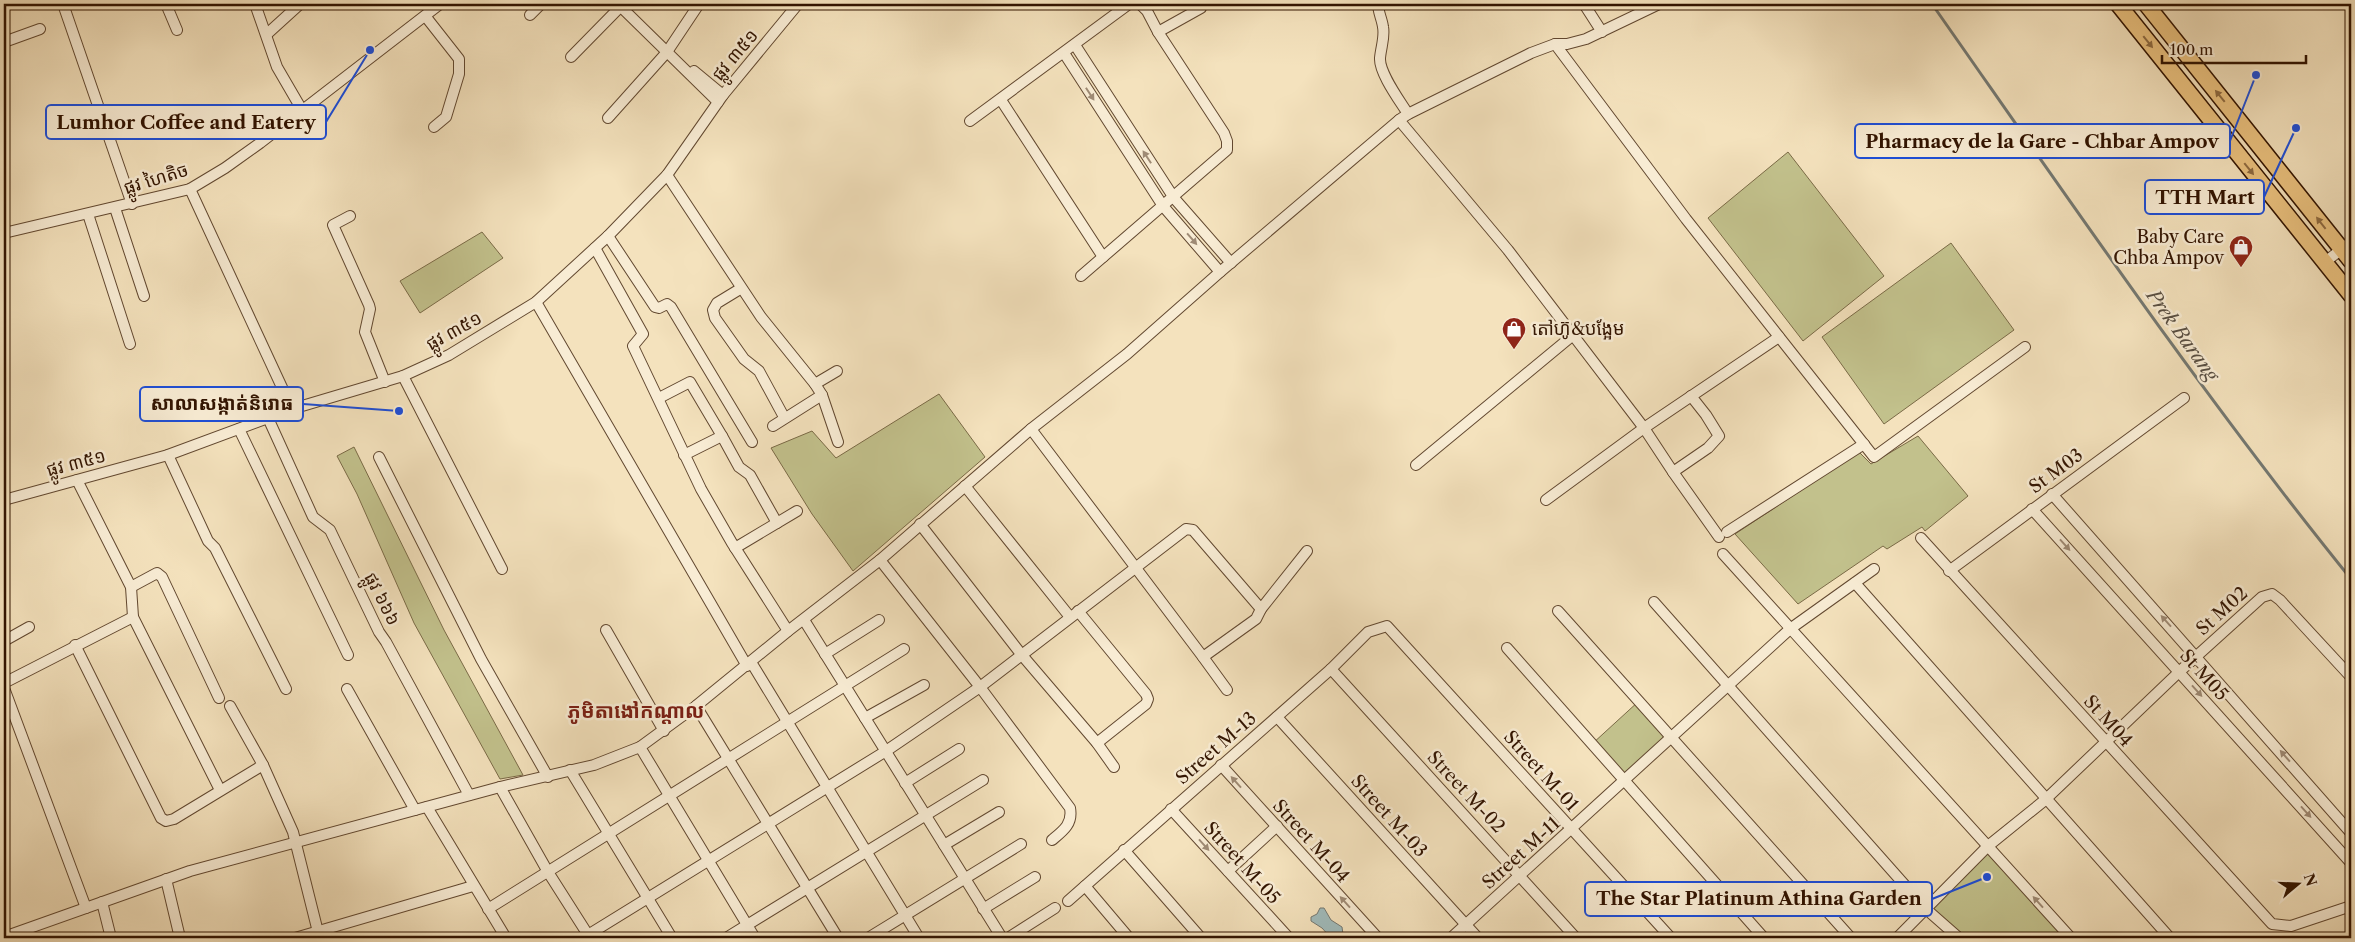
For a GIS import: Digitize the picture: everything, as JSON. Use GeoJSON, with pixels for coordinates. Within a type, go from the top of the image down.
{"type":"FeatureCollection","features":[{"type":"Feature","properties":{"kind":"highway"},"geometry":{"type":"LineString","coordinates":[[2118,4],[2351,295]]}},
{"type":"Feature","properties":{"kind":"highway"},"geometry":{"type":"LineString","coordinates":[[2146,4],[2348,251]]}},
{"type":"Feature","properties":{"kind":"street"},"geometry":{"type":"LineString","coordinates":[[63,4],[132,204]]}},
{"type":"Feature","properties":{"kind":"street"},"geometry":{"type":"LineString","coordinates":[[166,4],[177,30]]}},
{"type":"Feature","properties":{"kind":"street"},"geometry":{"type":"LineString","coordinates":[[255,4],[277,67],[302,110]]}},
{"type":"Feature","properties":{"kind":"street"},"geometry":{"type":"LineString","coordinates":[[267,34],[300,4]]}},
{"type":"Feature","properties":{"kind":"street","name":"ផ្លូវ ហៃតិច"},"geometry":{"type":"LineString","coordinates":[[4,233],[190,189],[225,168],[440,4]]}},
{"type":"Feature","properties":{"kind":"street"},"geometry":{"type":"LineString","coordinates":[[530,14],[540,4]]}},
{"type":"Feature","properties":{"kind":"street"},"geometry":{"type":"LineString","coordinates":[[608,118],[667,52],[699,4]]}},
{"type":"Feature","properties":{"kind":"street","name":"ផ្លូវ ៣៥១"},"geometry":{"type":"LineString","coordinates":[[4,500],[168,456],[292,409],[403,376],[449,355],[536,302],[608,236],[667,175],[720,98],[798,4]]}},
{"type":"Feature","properties":{"kind":"street"},"geometry":{"type":"LineString","coordinates":[[970,121],[1129,4]]}},
{"type":"Feature","properties":{"kind":"street"},"geometry":{"type":"LineString","coordinates":[[1081,276],[1174,198],[1227,150],[1224,132],[1158,32],[1147,11],[1140,4]]}},
{"type":"Feature","properties":{"kind":"street"},"geometry":{"type":"LineString","coordinates":[[1378,4],[1383,27],[1381,66],[1404,117],[1644,428],[1673,472],[1723,534],[1864,444]]}},
{"type":"Feature","properties":{"kind":"street"},"geometry":{"type":"LineString","coordinates":[[1584,4],[1602,32]]}},
{"type":"Feature","properties":{"kind":"street"},"geometry":{"type":"LineString","coordinates":[[4,937],[166,879],[427,808],[500,786],[594,765],[640,747],[664,731],[880,560],[1030,428],[1127,354],[1220,272],[1404,117],[1531,53],[1554,44],[1567,44],[1586,39],[1659,4]]}},
{"type":"Feature","properties":{"kind":"street"},"geometry":{"type":"LineString","coordinates":[[571,57],[621,5],[667,52],[686,69],[693,70],[720,98]]}},
{"type":"Feature","properties":{"kind":"street"},"geometry":{"type":"LineString","coordinates":[[1158,32],[1201,8]]}},
{"type":"Feature","properties":{"kind":"street"},"geometry":{"type":"LineString","coordinates":[[426,16],[459,59],[459,74],[446,117],[434,127]]}},
{"type":"Feature","properties":{"kind":"street"},"geometry":{"type":"LineString","coordinates":[[4,42],[40,29]]}},
{"type":"Feature","properties":{"kind":"street"},"geometry":{"type":"LineString","coordinates":[[1554,44],[1647,168],[1874,457],[2025,347]]}},
{"type":"Feature","properties":{"kind":"street"},"geometry":{"type":"LineString","coordinates":[[1075,45],[1174,198],[1231,263]]}},
{"type":"Feature","properties":{"kind":"street"},"geometry":{"type":"LineString","coordinates":[[1064,53],[1163,206],[1220,272]]}},
{"type":"Feature","properties":{"kind":"street"},"geometry":{"type":"LineString","coordinates":[[1000,100],[1103,257]]}},
{"type":"Feature","properties":{"kind":"street"},"geometry":{"type":"LineString","coordinates":[[667,175],[760,318],[822,394],[838,442]]}},
{"type":"Feature","properties":{"kind":"street"},"geometry":{"type":"LineString","coordinates":[[190,189],[292,409]]}},
{"type":"Feature","properties":{"kind":"street"},"geometry":{"type":"LineString","coordinates":[[115,208],[144,296]]}},
{"type":"Feature","properties":{"kind":"street"},"geometry":{"type":"LineString","coordinates":[[88,214],[130,344]]}},
{"type":"Feature","properties":{"kind":"street"},"geometry":{"type":"LineString","coordinates":[[350,216],[333,225],[369,305],[370,309],[365,332],[386,382]]}},
{"type":"Feature","properties":{"kind":"street"},"geometry":{"type":"LineString","coordinates":[[608,236],[655,307],[659,308],[667,304],[671,307],[752,442]]}},
{"type":"Feature","properties":{"kind":"street"},"geometry":{"type":"LineString","coordinates":[[595,248],[643,334],[633,346],[659,398],[684,455],[736,548],[788,631]]}},
{"type":"Feature","properties":{"kind":"street"},"geometry":{"type":"LineString","coordinates":[[2325,262],[2348,251]]}},
{"type":"Feature","properties":{"kind":"street"},"geometry":{"type":"LineString","coordinates":[[740,289],[717,303],[712,310],[715,318],[744,359],[759,371],[784,417]]}},
{"type":"Feature","properties":{"kind":"street"},"geometry":{"type":"LineString","coordinates":[[536,302],[749,664],[919,938]]}},
{"type":"Feature","properties":{"kind":"street"},"geometry":{"type":"LineString","coordinates":[[1416,465],[1572,336]]}},
{"type":"Feature","properties":{"kind":"street"},"geometry":{"type":"LineString","coordinates":[[1546,500],[1644,428],[1779,337]]}},
{"type":"Feature","properties":{"kind":"street"},"geometry":{"type":"LineString","coordinates":[[815,384],[837,371]]}},
{"type":"Feature","properties":{"kind":"street"},"geometry":{"type":"LineString","coordinates":[[403,376],[502,569]]}},
{"type":"Feature","properties":{"kind":"street"},"geometry":{"type":"LineString","coordinates":[[659,398],[690,382],[738,466],[750,475],[777,523]]}},
{"type":"Feature","properties":{"kind":"street"},"geometry":{"type":"LineString","coordinates":[[772,426],[822,394]]}},
{"type":"Feature","properties":{"kind":"street"},"geometry":{"type":"LineString","coordinates":[[1673,472],[1708,448],[1719,436],[1691,396]]}},
{"type":"Feature","properties":{"kind":"street","name":"St M03"},"geometry":{"type":"LineString","coordinates":[[1949,571],[2184,398]]}},
{"type":"Feature","properties":{"kind":"street","name":"ផ្លូវ ៦៦៦"},"geometry":{"type":"LineString","coordinates":[[268,418],[313,517],[330,530],[379,632],[469,795]]}},
{"type":"Feature","properties":{"kind":"street"},"geometry":{"type":"LineString","coordinates":[[1030,428],[1227,690]]}},
{"type":"Feature","properties":{"kind":"street"},"geometry":{"type":"LineString","coordinates":[[239,429],[348,655]]}},
{"type":"Feature","properties":{"kind":"street"},"geometry":{"type":"LineString","coordinates":[[684,455],[722,436]]}},
{"type":"Feature","properties":{"kind":"street"},"geometry":{"type":"LineString","coordinates":[[168,456],[208,541],[215,548],[286,689]]}},
{"type":"Feature","properties":{"kind":"street"},"geometry":{"type":"LineString","coordinates":[[379,457],[482,659],[548,776]]}},
{"type":"Feature","properties":{"kind":"street"},"geometry":{"type":"LineString","coordinates":[[78,480],[131,587],[133,616],[220,790]]}},
{"type":"Feature","properties":{"kind":"street"},"geometry":{"type":"LineString","coordinates":[[965,486],[1074,614],[1146,694],[1148,699],[1146,704],[1097,743]]}},
{"type":"Feature","properties":{"kind":"street","name":"St M05"},"geometry":{"type":"LineString","coordinates":[[2052,494],[2351,833]]}},
{"type":"Feature","properties":{"kind":"street","name":"St M05"},"geometry":{"type":"LineString","coordinates":[[2032,509],[2351,863]]}},
{"type":"Feature","properties":{"kind":"street"},"geometry":{"type":"LineString","coordinates":[[736,548],[797,511]]}},
{"type":"Feature","properties":{"kind":"street"},"geometry":{"type":"LineString","coordinates":[[920,524],[1021,654],[1097,743],[1114,767]]}},
{"type":"Feature","properties":{"kind":"street"},"geometry":{"type":"LineString","coordinates":[[500,786],[587,937],[886,751],[980,687],[1021,654],[1190,528],[1261,610]]}},
{"type":"Feature","properties":{"kind":"street","name":"St M04"},"geometry":{"type":"LineString","coordinates":[[1921,538],[2272,924],[2291,926],[2351,906]]}},
{"type":"Feature","properties":{"kind":"street"},"geometry":{"type":"LineString","coordinates":[[1203,657],[1256,619],[1307,551]]}},
{"type":"Feature","properties":{"kind":"street"},"geometry":{"type":"LineString","coordinates":[[1723,554],[2071,938]]}},
{"type":"Feature","properties":{"kind":"street"},"geometry":{"type":"LineString","coordinates":[[880,560],[980,687],[1070,808],[1071,814],[1066,828],[1052,840]]}},
{"type":"Feature","properties":{"kind":"street","name":"Street M-11"},"geometry":{"type":"LineString","coordinates":[[1450,938],[1790,630],[1874,569]]}},
{"type":"Feature","properties":{"kind":"street"},"geometry":{"type":"LineString","coordinates":[[131,587],[158,573],[162,577],[219,698]]}},
{"type":"Feature","properties":{"kind":"street"},"geometry":{"type":"LineString","coordinates":[[1854,583],[2170,938]]}},
{"type":"Feature","properties":{"kind":"street","name":"St M02"},"geometry":{"type":"LineString","coordinates":[[1897,938],[1988,846],[2046,800],[2196,656],[2262,597],[2272,594],[2280,600],[2351,677]]}},
{"type":"Feature","properties":{"kind":"street"},"geometry":{"type":"LineString","coordinates":[[1654,602],[1926,909],[1959,938]]}},
{"type":"Feature","properties":{"kind":"street"},"geometry":{"type":"LineString","coordinates":[[1558,611],[1851,938]]}},
{"type":"Feature","properties":{"kind":"street"},"geometry":{"type":"LineString","coordinates":[[4,683],[133,616]]}},
{"type":"Feature","properties":{"kind":"street"},"geometry":{"type":"LineString","coordinates":[[804,620],[1002,938]]}},
{"type":"Feature","properties":{"kind":"street"},"geometry":{"type":"LineString","coordinates":[[825,654],[879,620]]}},
{"type":"Feature","properties":{"kind":"street","name":"Street M-13"},"geometry":{"type":"LineString","coordinates":[[1068,900],[1331,669],[1368,632],[1387,626]]}},
{"type":"Feature","properties":{"kind":"street","name":"Street M-01"},"geometry":{"type":"LineString","coordinates":[[1387,626],[1671,938]]}},
{"type":"Feature","properties":{"kind":"street"},"geometry":{"type":"LineString","coordinates":[[4,641],[29,628]]}},
{"type":"Feature","properties":{"kind":"street"},"geometry":{"type":"LineString","coordinates":[[606,630],[664,731]]}},
{"type":"Feature","properties":{"kind":"street"},"geometry":{"type":"LineString","coordinates":[[75,646],[161,818],[166,821],[174,819],[263,765]]}},
{"type":"Feature","properties":{"kind":"street"},"geometry":{"type":"LineString","coordinates":[[1507,648],[1764,938]]}},
{"type":"Feature","properties":{"kind":"street"},"geometry":{"type":"LineString","coordinates":[[488,909],[904,649]]}},
{"type":"Feature","properties":{"kind":"street","name":"Street M-02"},"geometry":{"type":"LineString","coordinates":[[1331,669],[1576,938]]}},
{"type":"Feature","properties":{"kind":"street"},"geometry":{"type":"LineString","coordinates":[[865,718],[924,685]]}},
{"type":"Feature","properties":{"kind":"street"},"geometry":{"type":"LineString","coordinates":[[4,688],[86,908]]}},
{"type":"Feature","properties":{"kind":"street"},"geometry":{"type":"LineString","coordinates":[[347,689],[415,810]]}},
{"type":"Feature","properties":{"kind":"street"},"geometry":{"type":"LineString","coordinates":[[230,706],[263,765],[296,844],[319,936]]}},
{"type":"Feature","properties":{"kind":"street"},"geometry":{"type":"LineString","coordinates":[[696,706],[838,938]]}},
{"type":"Feature","properties":{"kind":"street","name":"Street M-03"},"geometry":{"type":"LineString","coordinates":[[1276,716],[1478,938]]}},
{"type":"Feature","properties":{"kind":"street"},"geometry":{"type":"LineString","coordinates":[[640,747],[755,938]]}},
{"type":"Feature","properties":{"kind":"street"},"geometry":{"type":"LineString","coordinates":[[905,783],[959,749]]}},
{"type":"Feature","properties":{"kind":"street","name":"Street M-04"},"geometry":{"type":"LineString","coordinates":[[1221,765],[1378,938]]}},
{"type":"Feature","properties":{"kind":"street"},"geometry":{"type":"LineString","coordinates":[[570,770],[672,938]]}},
{"type":"Feature","properties":{"kind":"street"},"geometry":{"type":"LineString","coordinates":[[726,938],[983,780]]}},
{"type":"Feature","properties":{"kind":"street"},"geometry":{"type":"LineString","coordinates":[[427,808],[506,938]]}},
{"type":"Feature","properties":{"kind":"street","name":"Street M-05"},"geometry":{"type":"LineString","coordinates":[[1171,809],[1289,938]]}},
{"type":"Feature","properties":{"kind":"street"},"geometry":{"type":"LineString","coordinates":[[944,845],[999,812]]}},
{"type":"Feature","properties":{"kind":"street"},"geometry":{"type":"LineString","coordinates":[[1228,871],[1276,826]]}},
{"type":"Feature","properties":{"kind":"street"},"geometry":{"type":"LineString","coordinates":[[868,938],[1022,844]]}},
{"type":"Feature","properties":{"kind":"street"},"geometry":{"type":"LineString","coordinates":[[1124,850],[1201,938]]}},
{"type":"Feature","properties":{"kind":"street"},"geometry":{"type":"LineString","coordinates":[[983,909],[1035,878]]}},
{"type":"Feature","properties":{"kind":"street"},"geometry":{"type":"LineString","coordinates":[[166,879],[180,938]]}},
{"type":"Feature","properties":{"kind":"street"},"geometry":{"type":"LineString","coordinates":[[295,938],[319,936],[473,886]]}},
{"type":"Feature","properties":{"kind":"street"},"geometry":{"type":"LineString","coordinates":[[1085,886],[1130,938]]}},
{"type":"Feature","properties":{"kind":"street"},"geometry":{"type":"LineString","coordinates":[[102,902],[111,938]]}},
{"type":"Feature","properties":{"kind":"street"},"geometry":{"type":"LineString","coordinates":[[1008,938],[1055,908]]}},
{"type":"Feature","properties":{"kind":"shaded area"},"geometry":{"type":"Polygon","coordinates":[[[1788,152],[1884,276],[1803,341],[1708,218],[1788,152]]]}},
{"type":"Feature","properties":{"kind":"shaded area"},"geometry":{"type":"Polygon","coordinates":[[[482,232],[503,258],[420,313],[400,281],[482,232]]]}},
{"type":"Feature","properties":{"kind":"shaded area"},"geometry":{"type":"Polygon","coordinates":[[[1951,243],[2014,330],[1884,424],[1822,337],[1951,243]]]}},
{"type":"Feature","properties":{"kind":"shaded area"},"geometry":{"type":"Polygon","coordinates":[[[939,394],[985,457],[853,571],[812,514],[771,448],[812,431],[836,458],[939,394]]]}},
{"type":"Feature","properties":{"kind":"shaded area"},"geometry":{"type":"Polygon","coordinates":[[[1918,436],[1968,496],[1925,531],[1922,527],[1887,549],[1883,546],[1798,604],[1735,534],[1859,452],[1871,464],[1918,436]]]}},
{"type":"Feature","properties":{"kind":"shaded area"},"geometry":{"type":"Polygon","coordinates":[[[354,447],[444,630],[523,775],[500,779],[414,623],[357,494],[337,456],[354,447]]]}},
{"type":"Feature","properties":{"kind":"shaded area"},"geometry":{"type":"Polygon","coordinates":[[[1639,701],[1671,737],[1625,781],[1592,744],[1639,701]]]}},
{"type":"Feature","properties":{"kind":"shaded area"},"geometry":{"type":"Polygon","coordinates":[[[1988,846],[2071,938],[1959,938],[1926,909],[1988,846]]]}},
{"type":"Feature","properties":{"kind":"water"},"geometry":{"type":"Polygon","coordinates":[[[1320,908],[1324,908],[1331,920],[1342,927],[1343,934],[1341,938],[1331,938],[1322,928],[1311,921],[1311,917],[1317,914],[1320,908]]]}},
{"type":"Feature","properties":{"kind":"waterway","name":"Prek Barang"},"geometry":{"type":"LineString","coordinates":[[1932,4],[2085,223],[2189,367],[2242,439],[2351,579]]}},
{"type":"Feature","properties":{"kind":"place","name":"Lumhor Coffee and Eatery"},"geometry":{"type":"Point","coordinates":[370,50]}},
{"type":"Feature","properties":{"kind":"place","name":"Pharmacy de la Gare - Chbar Ampov"},"geometry":{"type":"Point","coordinates":[2256,75]}},
{"type":"Feature","properties":{"kind":"place","name":"TTH Mart"},"geometry":{"type":"Point","coordinates":[2296,128]}},
{"type":"Feature","properties":{"kind":"place","name":"Baby Care Chba Ampov"},"geometry":{"type":"Point","coordinates":[2241,268]}},
{"type":"Feature","properties":{"kind":"place","name":"តៅហ៊ូ&បង្អែម"},"geometry":{"type":"Point","coordinates":[1514,350]}},
{"type":"Feature","properties":{"kind":"place","name":"សាលាសង្កាត់និរោធ"},"geometry":{"type":"Point","coordinates":[399,411]}},
{"type":"Feature","properties":{"kind":"place","name":"The Star Platinum Athina Garden"},"geometry":{"type":"Point","coordinates":[1987,877]}},
{"type":"Feature","properties":{"kind":"district","name":"ភូមិតាងៅកណ្តាល"},"geometry":{"type":"Point","coordinates":[636,711]}}]}
